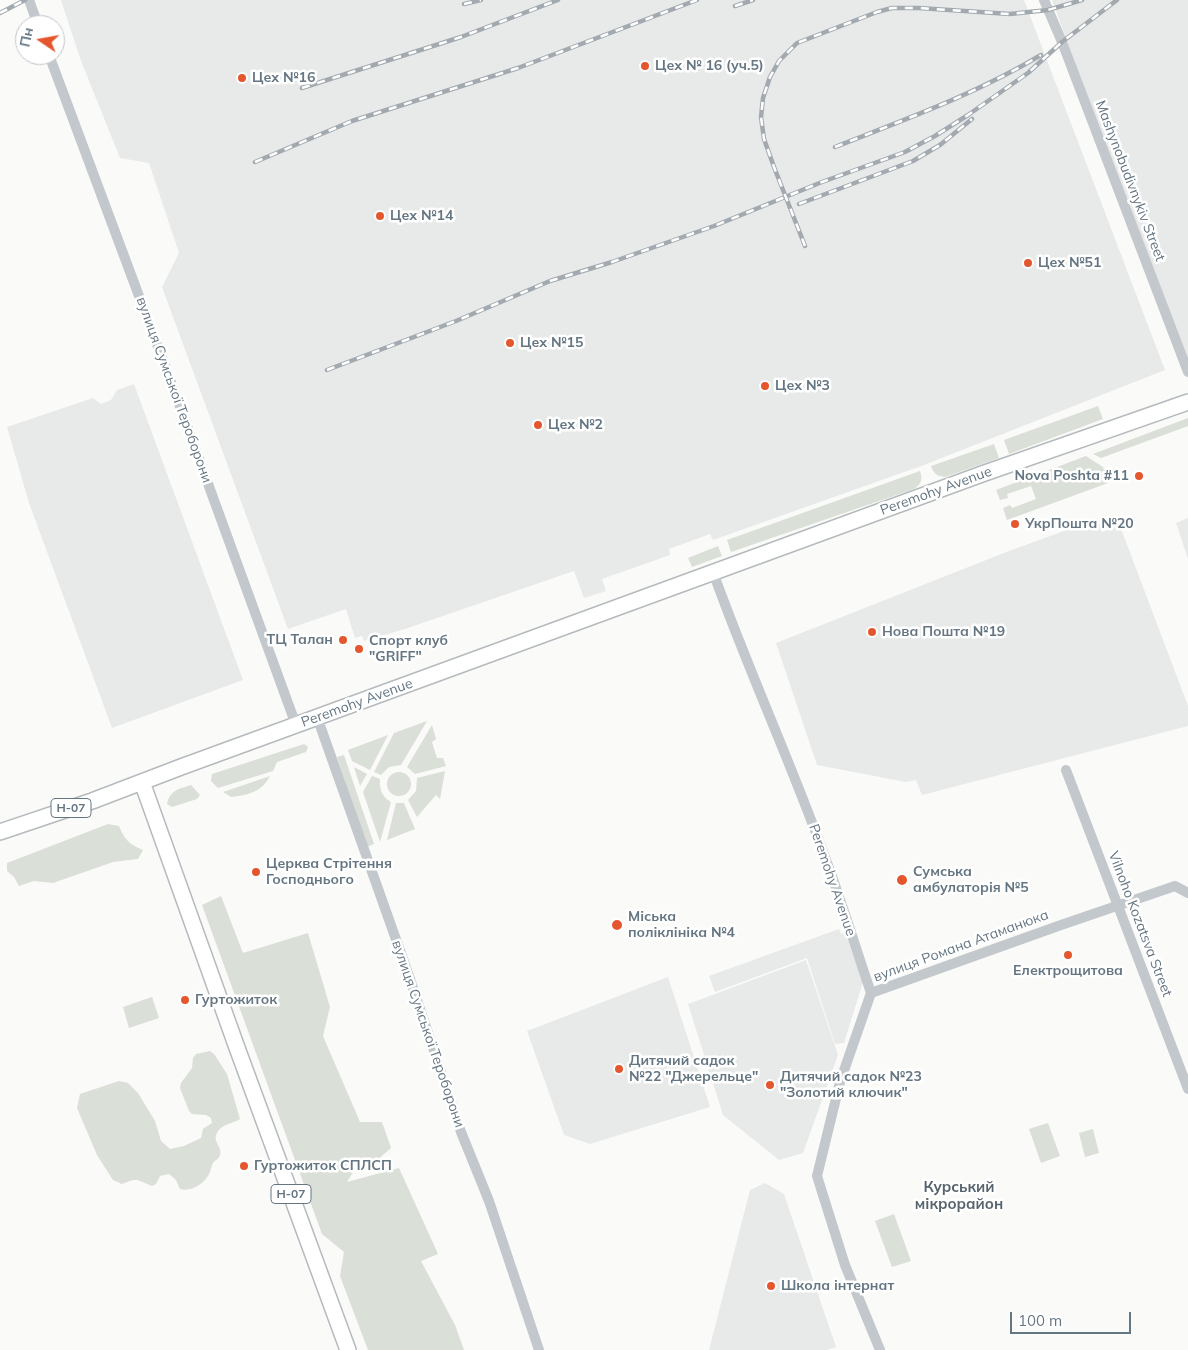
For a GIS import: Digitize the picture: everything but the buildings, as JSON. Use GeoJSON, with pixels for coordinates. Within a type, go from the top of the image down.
{"type":"FeatureCollection","features":[{"type":"Feature","properties":{"kind":"main road","name":"Peremohy Avenue"},"geometry":{"type":"LineString","coordinates":[[0,832],[142,782],[982,474],[1188,402]]}},
{"type":"Feature","properties":{"kind":"main road","name":"Н-07"},"geometry":{"type":"LineString","coordinates":[[142,782],[233,1038],[348,1350]]}},
{"type":"Feature","properties":{"kind":"street"},"geometry":{"type":"LineString","coordinates":[[29,0],[34,15]]}},
{"type":"Feature","properties":{"kind":"street","name":"Mashynobudivnykiv Street"},"geometry":{"type":"LineString","coordinates":[[1044,0],[1070,61],[1188,372]]}},
{"type":"Feature","properties":{"kind":"street","name":"вулиця Сумської Тероборони"},"geometry":{"type":"LineString","coordinates":[[53,65],[161,354],[296,725]]}},
{"type":"Feature","properties":{"kind":"street","name":"Peremohy Avenue"},"geometry":{"type":"LineString","coordinates":[[713,572],[824,853],[871,993]]}},
{"type":"Feature","properties":{"kind":"street","name":"вулиця Сумської Тероборони"},"geometry":{"type":"LineString","coordinates":[[317,717],[409,976],[461,1132],[488,1200],[539,1350]]}},
{"type":"Feature","properties":{"kind":"street","name":"Vilnoho Kozatsva Street"},"geometry":{"type":"LineString","coordinates":[[1066,770],[1188,1089]]}},
{"type":"Feature","properties":{"kind":"street","name":"вулиця Романа Атаманюка"},"geometry":{"type":"LineString","coordinates":[[880,1350],[845,1266],[817,1176],[840,1082],[871,993],[1061,924],[1119,906],[1188,881]]}},
{"type":"Feature","properties":{"kind":"street"},"geometry":{"type":"LineString","coordinates":[[1175,886],[1188,893]]}},
{"type":"Feature","properties":{"kind":"shaded area"},"geometry":{"type":"Polygon","coordinates":[[[61,0],[1024,0],[1165,370],[924,465],[713,540],[710,534],[669,549],[670,555],[602,579],[606,591],[584,598],[574,571],[405,629],[364,641],[362,636],[355,638],[346,609],[288,629],[162,287],[179,253],[149,163],[120,158],[81,61],[61,0]]]}},
{"type":"Feature","properties":{"kind":"shaded area"},"geometry":{"type":"Polygon","coordinates":[[[1052,0],[1188,0],[1188,372],[1177,343],[1052,0]]]}},
{"type":"Feature","properties":{"kind":"shaded area"},"geometry":{"type":"Polygon","coordinates":[[[134,384],[243,680],[112,728],[29,503],[7,427],[93,398],[101,404],[111,400],[117,390],[134,384]]]}},
{"type":"Feature","properties":{"kind":"shaded area"},"geometry":{"type":"Polygon","coordinates":[[[1098,406],[1103,419],[1009,454],[1004,440],[1098,406]]]}},
{"type":"Feature","properties":{"kind":"shaded area"},"geometry":{"type":"Polygon","coordinates":[[[1188,418],[1188,426],[1101,458],[1093,454],[1188,418]]]}},
{"type":"Feature","properties":{"kind":"shaded area"},"geometry":{"type":"Polygon","coordinates":[[[994,444],[999,458],[945,477],[936,474],[931,466],[994,444]]]}},
{"type":"Feature","properties":{"kind":"shaded area"},"geometry":{"type":"Polygon","coordinates":[[[1086,456],[1103,467],[1108,483],[1007,520],[1003,508],[1010,505],[1012,508],[1036,499],[1031,486],[1007,494],[1008,498],[1000,500],[996,490],[1086,456]]]}},
{"type":"Feature","properties":{"kind":"shaded area"},"geometry":{"type":"Polygon","coordinates":[[[920,471],[921,481],[914,489],[731,552],[727,540],[920,471]]]}},
{"type":"Feature","properties":{"kind":"shaded area"},"geometry":{"type":"Polygon","coordinates":[[[1188,518],[1188,559],[1176,523],[1188,518]]]}},
{"type":"Feature","properties":{"kind":"shaded area"},"geometry":{"type":"Polygon","coordinates":[[[1097,519],[1102,532],[1120,526],[1188,706],[1188,726],[922,795],[916,780],[906,782],[817,765],[776,643],[1009,551],[1097,519]]]}},
{"type":"Feature","properties":{"kind":"shaded area"},"geometry":{"type":"Polygon","coordinates":[[[718,546],[722,556],[692,567],[688,558],[718,546]]]}},
{"type":"Feature","properties":{"kind":"shaded area"},"geometry":{"type":"Polygon","coordinates":[[[427,721],[401,765],[389,767],[381,775],[374,772],[394,733],[427,721]]]}},
{"type":"Feature","properties":{"kind":"shaded area"},"geometry":{"type":"Polygon","coordinates":[[[432,725],[436,739],[432,742],[437,758],[443,758],[446,766],[415,774],[407,767],[432,725]]]}},
{"type":"Feature","properties":{"kind":"shaded area"},"geometry":{"type":"Polygon","coordinates":[[[388,735],[370,770],[352,761],[348,750],[388,735]]]}},
{"type":"Feature","properties":{"kind":"shaded area"},"geometry":{"type":"Polygon","coordinates":[[[304,744],[308,747],[306,752],[277,762],[273,771],[218,788],[211,781],[212,774],[304,744]]]}},
{"type":"Feature","properties":{"kind":"shaded area"},"geometry":{"type":"Polygon","coordinates":[[[344,755],[374,844],[367,847],[337,757],[344,755]]]}},
{"type":"Feature","properties":{"kind":"shaded area"},"geometry":{"type":"Polygon","coordinates":[[[354,767],[367,774],[360,786],[354,767]]]}},
{"type":"Feature","properties":{"kind":"shaded area"},"geometry":{"type":"Polygon","coordinates":[[[445,771],[440,799],[436,795],[417,817],[408,800],[416,791],[417,778],[445,771]]]}},
{"type":"Feature","properties":{"kind":"shaded area"},"geometry":{"type":"Polygon","coordinates":[[[399,772],[404,773],[410,779],[410,789],[404,795],[399,796],[394,795],[388,789],[387,784],[388,779],[394,773],[399,772]]]}},
{"type":"Feature","properties":{"kind":"shaded area"},"geometry":{"type":"Polygon","coordinates":[[[270,776],[263,786],[249,794],[231,797],[223,792],[270,776]]]}},
{"type":"Feature","properties":{"kind":"shaded area"},"geometry":{"type":"Polygon","coordinates":[[[372,776],[380,779],[382,792],[385,798],[391,802],[380,842],[363,792],[372,776]]]}},
{"type":"Feature","properties":{"kind":"shaded area"},"geometry":{"type":"Polygon","coordinates":[[[191,785],[200,795],[197,799],[172,807],[167,804],[168,799],[173,793],[191,785]]]}},
{"type":"Feature","properties":{"kind":"shaded area"},"geometry":{"type":"Polygon","coordinates":[[[396,803],[404,803],[415,829],[387,840],[396,803]]]}},
{"type":"Feature","properties":{"kind":"shaded area"},"geometry":{"type":"Polygon","coordinates":[[[108,824],[119,826],[128,841],[143,850],[138,859],[113,862],[53,883],[34,881],[19,886],[14,877],[7,871],[7,863],[108,824]]]}},
{"type":"Feature","properties":{"kind":"shaded area"},"geometry":{"type":"Polygon","coordinates":[[[221,896],[243,953],[308,933],[330,1007],[323,1036],[360,1122],[382,1122],[391,1148],[374,1163],[356,1167],[347,1182],[399,1168],[438,1254],[421,1261],[455,1325],[464,1350],[368,1350],[340,1276],[344,1252],[322,1234],[202,905],[221,896]]]}},
{"type":"Feature","properties":{"kind":"shaded area"},"geometry":{"type":"Polygon","coordinates":[[[839,929],[841,934],[845,932],[863,982],[844,1043],[835,1044],[807,958],[715,992],[709,976],[839,929]]]}},
{"type":"Feature","properties":{"kind":"shaded area","name":"Дитячий садок №23 \"Золотий ключик\""},"geometry":{"type":"Polygon","coordinates":[[[806,960],[838,1055],[803,1153],[779,1160],[723,1115],[688,1004],[806,960]]]}},
{"type":"Feature","properties":{"kind":"shaded area","name":"Дитячий садок №22 \"Джерельце\""},"geometry":{"type":"Polygon","coordinates":[[[668,977],[710,1107],[590,1144],[564,1135],[527,1031],[668,977]]]}},
{"type":"Feature","properties":{"kind":"shaded area"},"geometry":{"type":"Polygon","coordinates":[[[152,997],[159,1018],[129,1028],[123,1007],[152,997]]]}},
{"type":"Feature","properties":{"kind":"shaded area"},"geometry":{"type":"Polygon","coordinates":[[[210,1051],[227,1074],[240,1119],[224,1126],[217,1133],[216,1139],[221,1152],[219,1158],[213,1163],[207,1178],[201,1184],[184,1190],[180,1189],[176,1180],[169,1174],[160,1176],[156,1184],[152,1186],[137,1180],[122,1184],[113,1180],[97,1155],[77,1108],[80,1094],[119,1081],[128,1083],[138,1093],[155,1121],[161,1141],[170,1149],[184,1146],[201,1138],[203,1129],[212,1123],[211,1118],[206,1115],[192,1114],[189,1111],[180,1088],[181,1083],[192,1068],[193,1058],[196,1054],[210,1051]]]}},
{"type":"Feature","properties":{"kind":"shaded area"},"geometry":{"type":"Polygon","coordinates":[[[1048,1123],[1060,1156],[1041,1163],[1029,1129],[1048,1123]]]}},
{"type":"Feature","properties":{"kind":"shaded area"},"geometry":{"type":"Polygon","coordinates":[[[1093,1129],[1099,1153],[1085,1157],[1079,1133],[1093,1129]]]}},
{"type":"Feature","properties":{"kind":"shaded area"},"geometry":{"type":"Polygon","coordinates":[[[765,1183],[784,1194],[836,1347],[827,1350],[709,1350],[750,1190],[765,1183]]]}},
{"type":"Feature","properties":{"kind":"shaded area"},"geometry":{"type":"Polygon","coordinates":[[[894,1214],[911,1261],[892,1267],[875,1221],[894,1214]]]}},
{"type":"Feature","properties":{"kind":"railway"},"geometry":{"type":"LineString","coordinates":[[0,13],[25,0]]}},
{"type":"Feature","properties":{"kind":"railway"},"geometry":{"type":"LineString","coordinates":[[464,4],[481,0]]}},
{"type":"Feature","properties":{"kind":"railway"},"geometry":{"type":"LineString","coordinates":[[302,88],[461,37],[558,0]]}},
{"type":"Feature","properties":{"kind":"railway"},"geometry":{"type":"LineString","coordinates":[[255,162],[352,121],[518,68],[697,0]]}},
{"type":"Feature","properties":{"kind":"railway"},"geometry":{"type":"LineString","coordinates":[[735,6],[753,0]]}},
{"type":"Feature","properties":{"kind":"railway"},"geometry":{"type":"LineString","coordinates":[[805,246],[764,139],[761,117],[763,98],[770,77],[779,61],[797,43],[892,8],[1010,14],[1048,10],[1082,0]]}},
{"type":"Feature","properties":{"kind":"railway"},"geometry":{"type":"LineString","coordinates":[[327,370],[456,321],[550,281],[612,262],[714,226],[822,182],[905,152],[968,115],[1028,73],[1062,42],[1117,0]]}},
{"type":"Feature","properties":{"kind":"railway"},"geometry":{"type":"LineString","coordinates":[[835,147],[966,94],[1041,55]]}},
{"type":"Feature","properties":{"kind":"railway"},"geometry":{"type":"LineString","coordinates":[[799,204],[913,161],[940,145],[972,119]]}},
{"type":"Feature","properties":{"kind":"place","name":"Цех № 16 (уч.5)"},"geometry":{"type":"Point","coordinates":[645,66]}},
{"type":"Feature","properties":{"kind":"place","name":"Цех №16"},"geometry":{"type":"Point","coordinates":[242,78]}},
{"type":"Feature","properties":{"kind":"place","name":"Цех №14"},"geometry":{"type":"Point","coordinates":[380,216]}},
{"type":"Feature","properties":{"kind":"place","name":"Цех №51"},"geometry":{"type":"Point","coordinates":[1028,263]}},
{"type":"Feature","properties":{"kind":"place","name":"Цех №15"},"geometry":{"type":"Point","coordinates":[510,343]}},
{"type":"Feature","properties":{"kind":"place","name":"Цех №3"},"geometry":{"type":"Point","coordinates":[765,386]}},
{"type":"Feature","properties":{"kind":"place","name":"Цех №2"},"geometry":{"type":"Point","coordinates":[538,425]}},
{"type":"Feature","properties":{"kind":"place","name":"Nova Poshta #11"},"geometry":{"type":"Point","coordinates":[1139,476]}},
{"type":"Feature","properties":{"kind":"place","name":"УкрПошта №20"},"geometry":{"type":"Point","coordinates":[1015,524]}},
{"type":"Feature","properties":{"kind":"place","name":"Нова Пошта №19"},"geometry":{"type":"Point","coordinates":[872,632]}},
{"type":"Feature","properties":{"kind":"place","name":"ТЦ Талан"},"geometry":{"type":"Point","coordinates":[343,640]}},
{"type":"Feature","properties":{"kind":"place","name":"Спорт клуб \"GRIFF\""},"geometry":{"type":"Point","coordinates":[359,649]}},
{"type":"Feature","properties":{"kind":"place","name":"Церква Стрітення Господнього"},"geometry":{"type":"Point","coordinates":[256,872]}},
{"type":"Feature","properties":{"kind":"place","name":"Сумська амбулаторія №5"},"geometry":{"type":"Point","coordinates":[902,880]}},
{"type":"Feature","properties":{"kind":"place","name":"Міська поліклініка №4"},"geometry":{"type":"Point","coordinates":[617,925]}},
{"type":"Feature","properties":{"kind":"place","name":"Електрощитова"},"geometry":{"type":"Point","coordinates":[1068,955]}},
{"type":"Feature","properties":{"kind":"place","name":"Гуртожиток"},"geometry":{"type":"Point","coordinates":[185,1000]}},
{"type":"Feature","properties":{"kind":"place","name":"Дитячий садок №22 \"Джерельце\""},"geometry":{"type":"Point","coordinates":[619,1069]}},
{"type":"Feature","properties":{"kind":"place","name":"Дитячий садок №23 \"Золотий ключик\""},"geometry":{"type":"Point","coordinates":[770,1085]}},
{"type":"Feature","properties":{"kind":"place","name":"Гуртожиток СПЛСП"},"geometry":{"type":"Point","coordinates":[244,1166]}},
{"type":"Feature","properties":{"kind":"place","name":"Школа інтернат"},"geometry":{"type":"Point","coordinates":[771,1286]}},
{"type":"Feature","properties":{"kind":"district","name":"Курський мікрорайон"},"geometry":{"type":"Point","coordinates":[959,1196]}}]}
